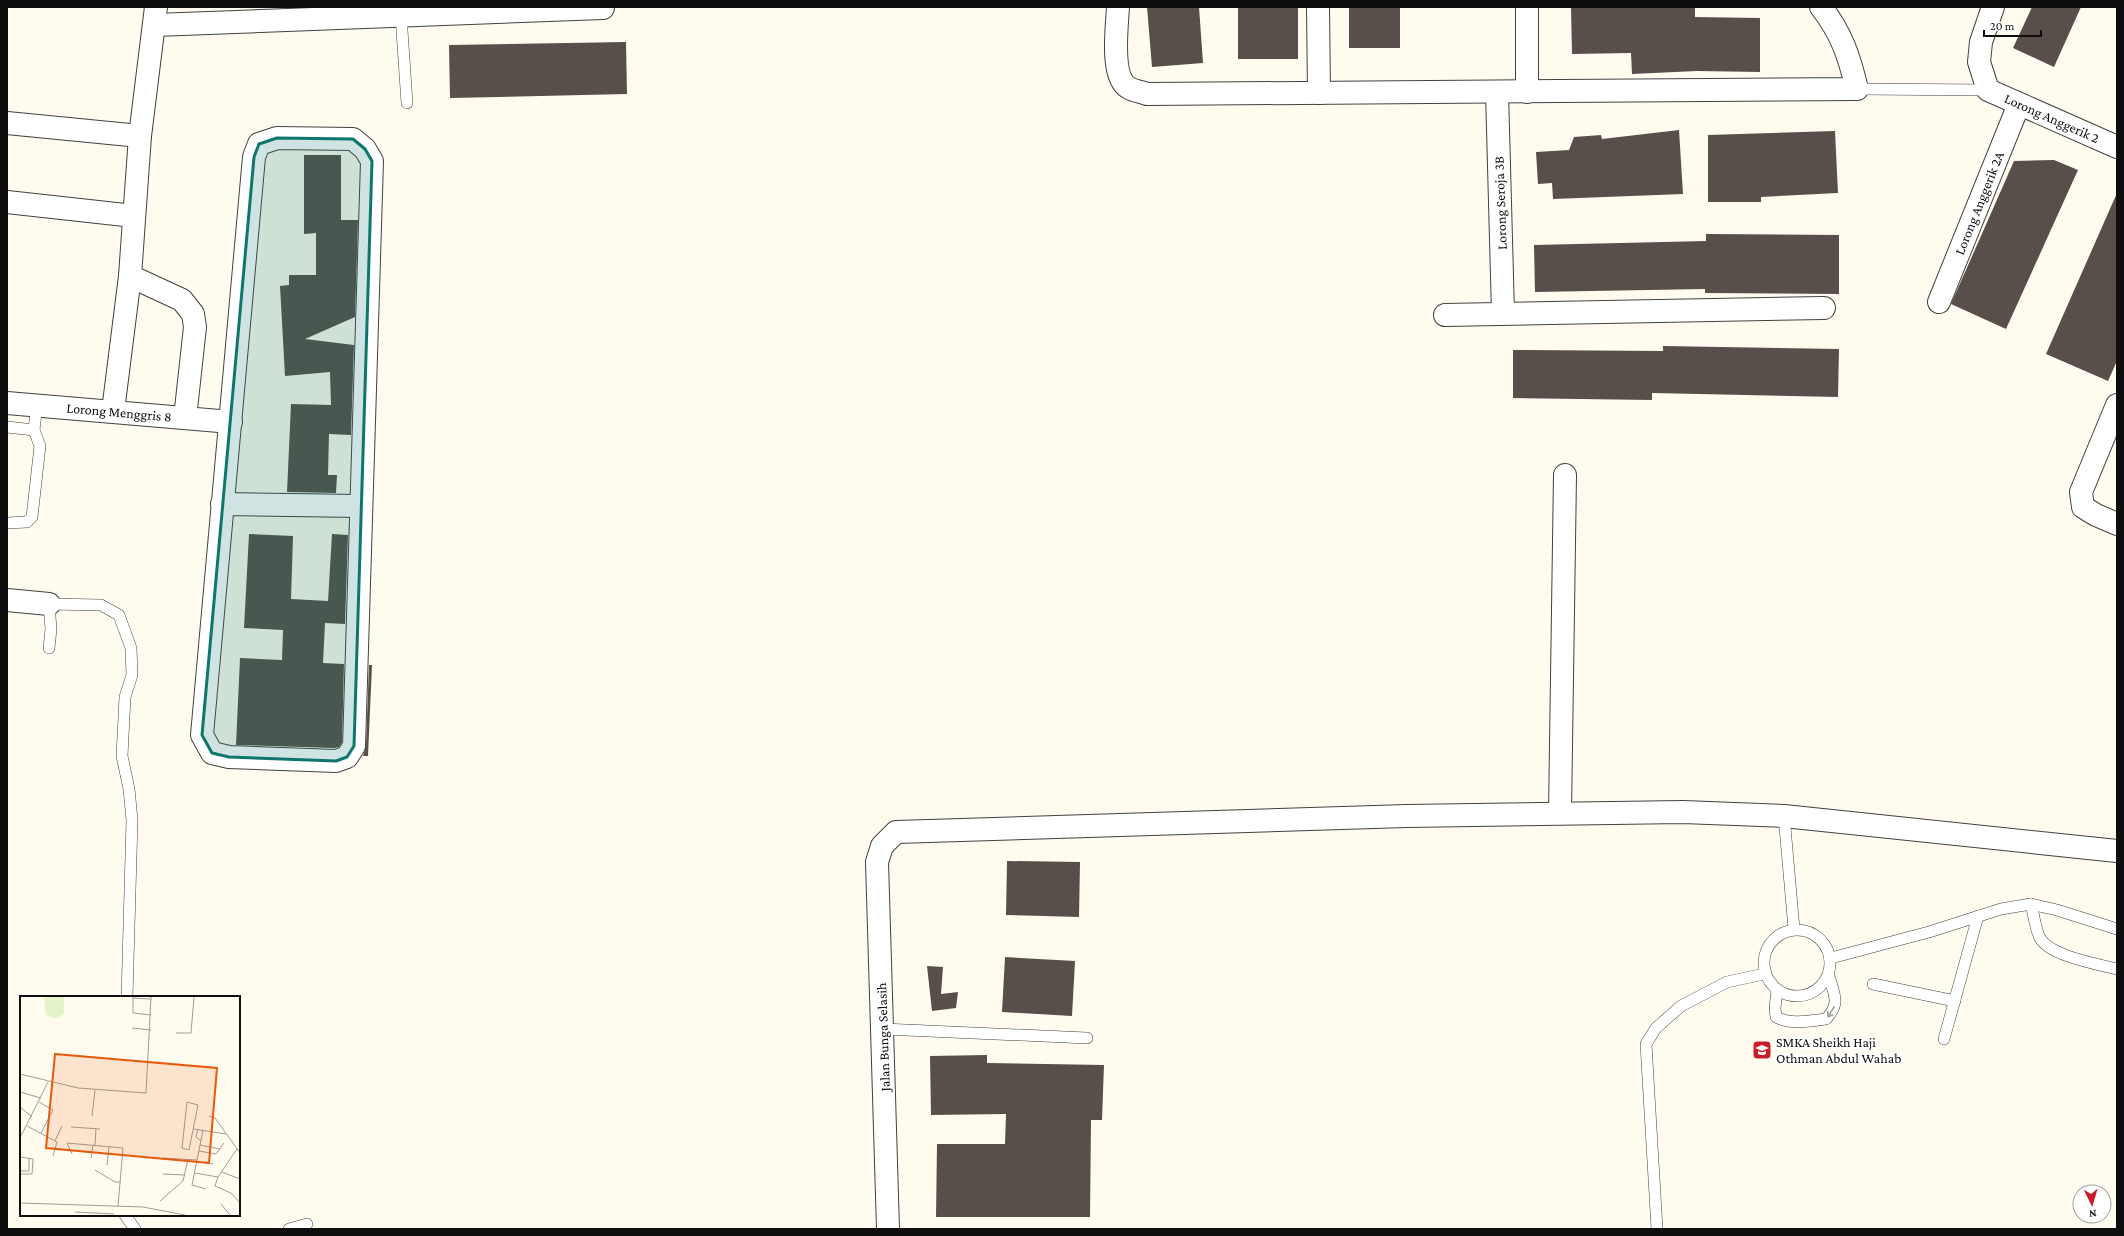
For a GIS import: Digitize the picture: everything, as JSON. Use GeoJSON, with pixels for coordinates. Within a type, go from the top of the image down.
{"type":"FeatureCollection","features":[{"type":"Feature","properties":{"kind":"street"},"geometry":{"type":"LineString","coordinates":[[1118,7],[1117,62],[1119,78],[1128,88],[1147,94],[1857,90],[1846,48],[1834,26],[1821,7]]}},
{"type":"Feature","properties":{"kind":"street"},"geometry":{"type":"LineString","coordinates":[[1318,7],[1319,93]]}},
{"type":"Feature","properties":{"kind":"street"},"geometry":{"type":"LineString","coordinates":[[1527,7],[1527,92]]}},
{"type":"Feature","properties":{"kind":"street"},"geometry":{"type":"LineString","coordinates":[[1988,90],[1979,62],[1981,42],[1992,7]]}},
{"type":"Feature","properties":{"kind":"street"},"geometry":{"type":"LineString","coordinates":[[113,411],[130,276],[140,136],[156,16],[275,14],[401,16],[603,8]]}},
{"type":"Feature","properties":{"kind":"street","name":"Lorong Anggerik 2"},"geometry":{"type":"LineString","coordinates":[[1988,90],[2117,146]]}},
{"type":"Feature","properties":{"kind":"street","name":"Lorong Seroja 3B"},"geometry":{"type":"LineString","coordinates":[[1498,92],[1504,314]]}},
{"type":"Feature","properties":{"kind":"street","name":"Lorong Anggerik 2A"},"geometry":{"type":"LineString","coordinates":[[1939,302],[2019,104]]}},
{"type":"Feature","properties":{"kind":"street"},"geometry":{"type":"LineString","coordinates":[[7,123],[140,136]]}},
{"type":"Feature","properties":{"kind":"street"},"geometry":{"type":"LineString","coordinates":[[277,138],[352,139],[365,148],[372,161],[354,746],[347,757],[336,761],[229,757],[212,753],[202,735],[222,504],[231,422],[254,157],[259,144],[277,138]]}},
{"type":"Feature","properties":{"kind":"street"},"geometry":{"type":"LineString","coordinates":[[7,202],[134,216]]}},
{"type":"Feature","properties":{"kind":"street"},"geometry":{"type":"LineString","coordinates":[[130,276],[182,300],[193,314],[195,327],[185,418]]}},
{"type":"Feature","properties":{"kind":"street"},"geometry":{"type":"LineString","coordinates":[[1445,315],[1824,308]]}},
{"type":"Feature","properties":{"kind":"street","name":"Lorong Menggris 8"},"geometry":{"type":"LineString","coordinates":[[7,403],[37,404],[231,422]]}},
{"type":"Feature","properties":{"kind":"street"},"geometry":{"type":"LineString","coordinates":[[2117,405],[2081,492],[2083,507],[2096,515],[2117,524]]}},
{"type":"Feature","properties":{"kind":"street"},"geometry":{"type":"LineString","coordinates":[[1565,475],[1560,813],[1683,812],[1784,816],[2117,851]]}},
{"type":"Feature","properties":{"kind":"street"},"geometry":{"type":"LineString","coordinates":[[222,504],[361,506]]}},
{"type":"Feature","properties":{"kind":"street"},"geometry":{"type":"LineString","coordinates":[[7,600],[49,604]]}},
{"type":"Feature","properties":{"kind":"street","name":"Jalan Bunga Selasih"},"geometry":{"type":"LineString","coordinates":[[888,1229],[877,862],[882,846],[896,832],[1398,816],[1560,813]]}},
{"type":"Feature","properties":{"kind":"lane"},"geometry":{"type":"LineString","coordinates":[[401,16],[407,103]]}},
{"type":"Feature","properties":{"kind":"lane"},"geometry":{"type":"LineString","coordinates":[[1857,90],[1988,90]]}},
{"type":"Feature","properties":{"kind":"lane"},"geometry":{"type":"LineString","coordinates":[[7,523],[27,522],[32,518],[40,446],[34,430],[37,404]]}},
{"type":"Feature","properties":{"kind":"lane"},"geometry":{"type":"LineString","coordinates":[[7,427],[34,430]]}},
{"type":"Feature","properties":{"kind":"lane"},"geometry":{"type":"LineString","coordinates":[[49,648],[51,628],[49,604],[101,605],[119,615],[131,648],[132,675],[125,697],[122,756],[130,789],[132,820],[127,996]]}},
{"type":"Feature","properties":{"kind":"lane"},"geometry":{"type":"LineString","coordinates":[[1784,816],[1794,929]]}},
{"type":"Feature","properties":{"kind":"lane"},"geometry":{"type":"LineString","coordinates":[[1830,958],[1929,932],[2001,909],[2031,904],[2057,910],[2117,929]]}},
{"type":"Feature","properties":{"kind":"lane"},"geometry":{"type":"LineString","coordinates":[[2031,904],[2040,938],[2048,947],[2062,954],[2117,969]]}},
{"type":"Feature","properties":{"kind":"lane"},"geometry":{"type":"LineString","coordinates":[[1944,1039],[1978,916]]}},
{"type":"Feature","properties":{"kind":"lane"},"geometry":{"type":"LineString","coordinates":[[1777,990],[1775,1008],[1776,1017],[1783,1021],[1796,1022],[1826,1019],[1833,1012],[1836,1002],[1829,976],[1830,958],[1824,943],[1811,932],[1794,929],[1780,934],[1769,944],[1763,959],[1764,974],[1777,990],[1796,997],[1816,991],[1829,976]]}},
{"type":"Feature","properties":{"kind":"lane"},"geometry":{"type":"LineString","coordinates":[[1657,1229],[1646,1044],[1656,1028],[1681,1006],[1727,982],[1764,974]]}},
{"type":"Feature","properties":{"kind":"lane"},"geometry":{"type":"LineString","coordinates":[[1873,984],[1955,1001]]}},
{"type":"Feature","properties":{"kind":"lane"},"geometry":{"type":"LineString","coordinates":[[883,1030],[1087,1038]]}},
{"type":"Feature","properties":{"kind":"lane"},"geometry":{"type":"LineString","coordinates":[[126,1216],[135,1229]]}},
{"type":"Feature","properties":{"kind":"lane"},"geometry":{"type":"LineString","coordinates":[[289,1229],[307,1224]]}},
{"type":"Feature","properties":{"kind":"highlighted area"},"geometry":{"type":"Polygon","coordinates":[[[277,138],[353,139],[365,149],[372,161],[354,746],[347,757],[336,761],[229,757],[212,753],[202,735],[254,157],[259,144],[277,138]]]}},
{"type":"Feature","properties":{"kind":"building"},"geometry":{"type":"Polygon","coordinates":[[[1147,7],[1199,7],[1203,63],[1152,67],[1147,7]]]}},
{"type":"Feature","properties":{"kind":"building"},"geometry":{"type":"Polygon","coordinates":[[[1238,7],[1298,7],[1298,59],[1238,59],[1238,7]]]}},
{"type":"Feature","properties":{"kind":"building"},"geometry":{"type":"Polygon","coordinates":[[[1349,7],[1400,7],[1400,48],[1349,48],[1349,7]]]}},
{"type":"Feature","properties":{"kind":"building"},"geometry":{"type":"Polygon","coordinates":[[[1571,7],[1695,7],[1695,17],[1760,18],[1760,72],[1697,71],[1632,74],[1631,53],[1572,54],[1571,7]]]}},
{"type":"Feature","properties":{"kind":"building"},"geometry":{"type":"Polygon","coordinates":[[[2032,7],[2081,7],[2054,67],[2013,48],[2032,7]]]}},
{"type":"Feature","properties":{"kind":"building"},"geometry":{"type":"Polygon","coordinates":[[[626,42],[627,94],[450,98],[449,45],[626,42]]]}},
{"type":"Feature","properties":{"kind":"building"},"geometry":{"type":"Polygon","coordinates":[[[1679,130],[1683,194],[1553,199],[1552,183],[1538,184],[1536,152],[1569,150],[1574,137],[1601,135],[1602,139],[1679,130]]]}},
{"type":"Feature","properties":{"kind":"building"},"geometry":{"type":"Polygon","coordinates":[[[1835,131],[1838,193],[1761,197],[1761,202],[1708,202],[1708,135],[1835,131]]]}},
{"type":"Feature","properties":{"kind":"building"},"geometry":{"type":"Polygon","coordinates":[[[304,155],[341,155],[341,220],[358,220],[355,317],[305,339],[354,345],[351,435],[329,434],[328,475],[337,475],[336,493],[287,492],[291,404],[331,405],[330,372],[285,376],[280,286],[289,285],[289,275],[316,275],[316,233],[304,234],[304,155]]]}},
{"type":"Feature","properties":{"kind":"building"},"geometry":{"type":"Polygon","coordinates":[[[2054,160],[2078,170],[2006,329],[1951,304],[2014,161],[2054,160]]]}},
{"type":"Feature","properties":{"kind":"building"},"geometry":{"type":"Polygon","coordinates":[[[2117,193],[2117,361],[2108,381],[2046,354],[2117,193]]]}},
{"type":"Feature","properties":{"kind":"building"},"geometry":{"type":"Polygon","coordinates":[[[1706,234],[1839,235],[1839,294],[1705,293],[1705,289],[1535,292],[1534,245],[1706,241],[1706,234]]]}},
{"type":"Feature","properties":{"kind":"building"},"geometry":{"type":"Polygon","coordinates":[[[1663,346],[1839,349],[1838,397],[1652,393],[1652,400],[1513,398],[1513,350],[1663,351],[1663,346]]]}},
{"type":"Feature","properties":{"kind":"building"},"geometry":{"type":"Polygon","coordinates":[[[249,534],[293,536],[291,599],[328,601],[332,534],[348,535],[345,624],[325,623],[323,663],[344,664],[342,742],[339,747],[236,745],[240,658],[282,660],[283,630],[244,628],[249,534]]]}},
{"type":"Feature","properties":{"kind":"building"},"geometry":{"type":"Polygon","coordinates":[[[369,665],[372,665],[368,756],[363,756],[366,746],[369,665]]]}},
{"type":"Feature","properties":{"kind":"building"},"geometry":{"type":"Polygon","coordinates":[[[1007,861],[1080,862],[1079,917],[1006,915],[1007,861]]]}},
{"type":"Feature","properties":{"kind":"building"},"geometry":{"type":"Polygon","coordinates":[[[1005,957],[1075,961],[1072,1016],[1002,1012],[1005,957]]]}},
{"type":"Feature","properties":{"kind":"building"},"geometry":{"type":"Polygon","coordinates":[[[927,966],[943,967],[941,994],[958,992],[956,1008],[932,1011],[927,966]]]}},
{"type":"Feature","properties":{"kind":"building"},"geometry":{"type":"Polygon","coordinates":[[[987,1055],[987,1063],[1104,1065],[1102,1120],[1091,1120],[1090,1217],[936,1217],[937,1144],[1005,1144],[1006,1114],[931,1115],[930,1056],[987,1055]]]}},
{"type":"Feature","properties":{"kind":"place","name":"SMKA Sheikh Haji Othman Abdul Wahab"},"geometry":{"type":"Point","coordinates":[1762,1050]}}]}
